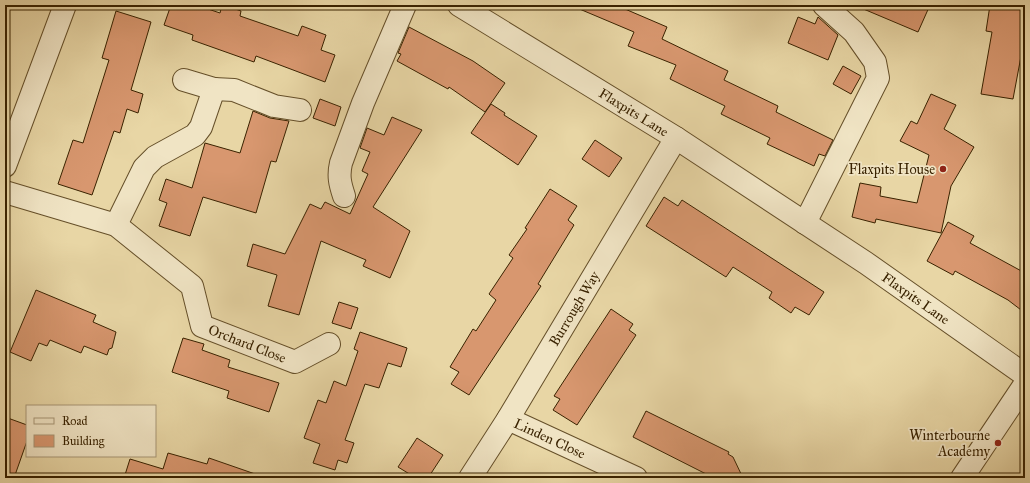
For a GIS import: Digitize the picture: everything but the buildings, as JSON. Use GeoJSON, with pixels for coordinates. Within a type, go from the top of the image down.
{"type":"FeatureCollection","features":[{"type":"Feature","properties":{"kind":"street"},"geometry":{"type":"LineString","coordinates":[[5,166],[65,5]]}},
{"type":"Feature","properties":{"kind":"street"},"geometry":{"type":"LineString","coordinates":[[344,196],[339,180],[341,163],[404,5]]}},
{"type":"Feature","properties":{"kind":"street","name":"Flaxpits Lane"},"geometry":{"type":"LineString","coordinates":[[459,5],[676,138],[866,263],[1025,375]]}},
{"type":"Feature","properties":{"kind":"street"},"geometry":{"type":"LineString","coordinates":[[805,223],[878,78],[875,62],[854,32],[824,5]]}},
{"type":"Feature","properties":{"kind":"street"},"geometry":{"type":"LineString","coordinates":[[184,80],[214,89],[234,90],[274,106],[300,110]]}},
{"type":"Feature","properties":{"kind":"street"},"geometry":{"type":"LineString","coordinates":[[116,225],[144,168],[155,158],[195,135],[202,127],[214,89]]}},
{"type":"Feature","properties":{"kind":"street","name":"Burrough Way"},"geometry":{"type":"LineString","coordinates":[[470,478],[508,419],[676,138]]}},
{"type":"Feature","properties":{"kind":"street","name":"Orchard Close"},"geometry":{"type":"LineString","coordinates":[[5,192],[116,225],[192,286],[202,326],[295,362],[330,344]]}},
{"type":"Feature","properties":{"kind":"street"},"geometry":{"type":"LineString","coordinates":[[962,478],[1025,384]]}},
{"type":"Feature","properties":{"kind":"street","name":"Linden Close"},"geometry":{"type":"LineString","coordinates":[[508,419],[636,478]]}},
{"type":"Feature","properties":{"kind":"place","name":"Flaxpits House"},"geometry":{"type":"Point","coordinates":[943,169]}},
{"type":"Feature","properties":{"kind":"place","name":"Winterbourne Academy"},"geometry":{"type":"Point","coordinates":[998,443]}}]}
